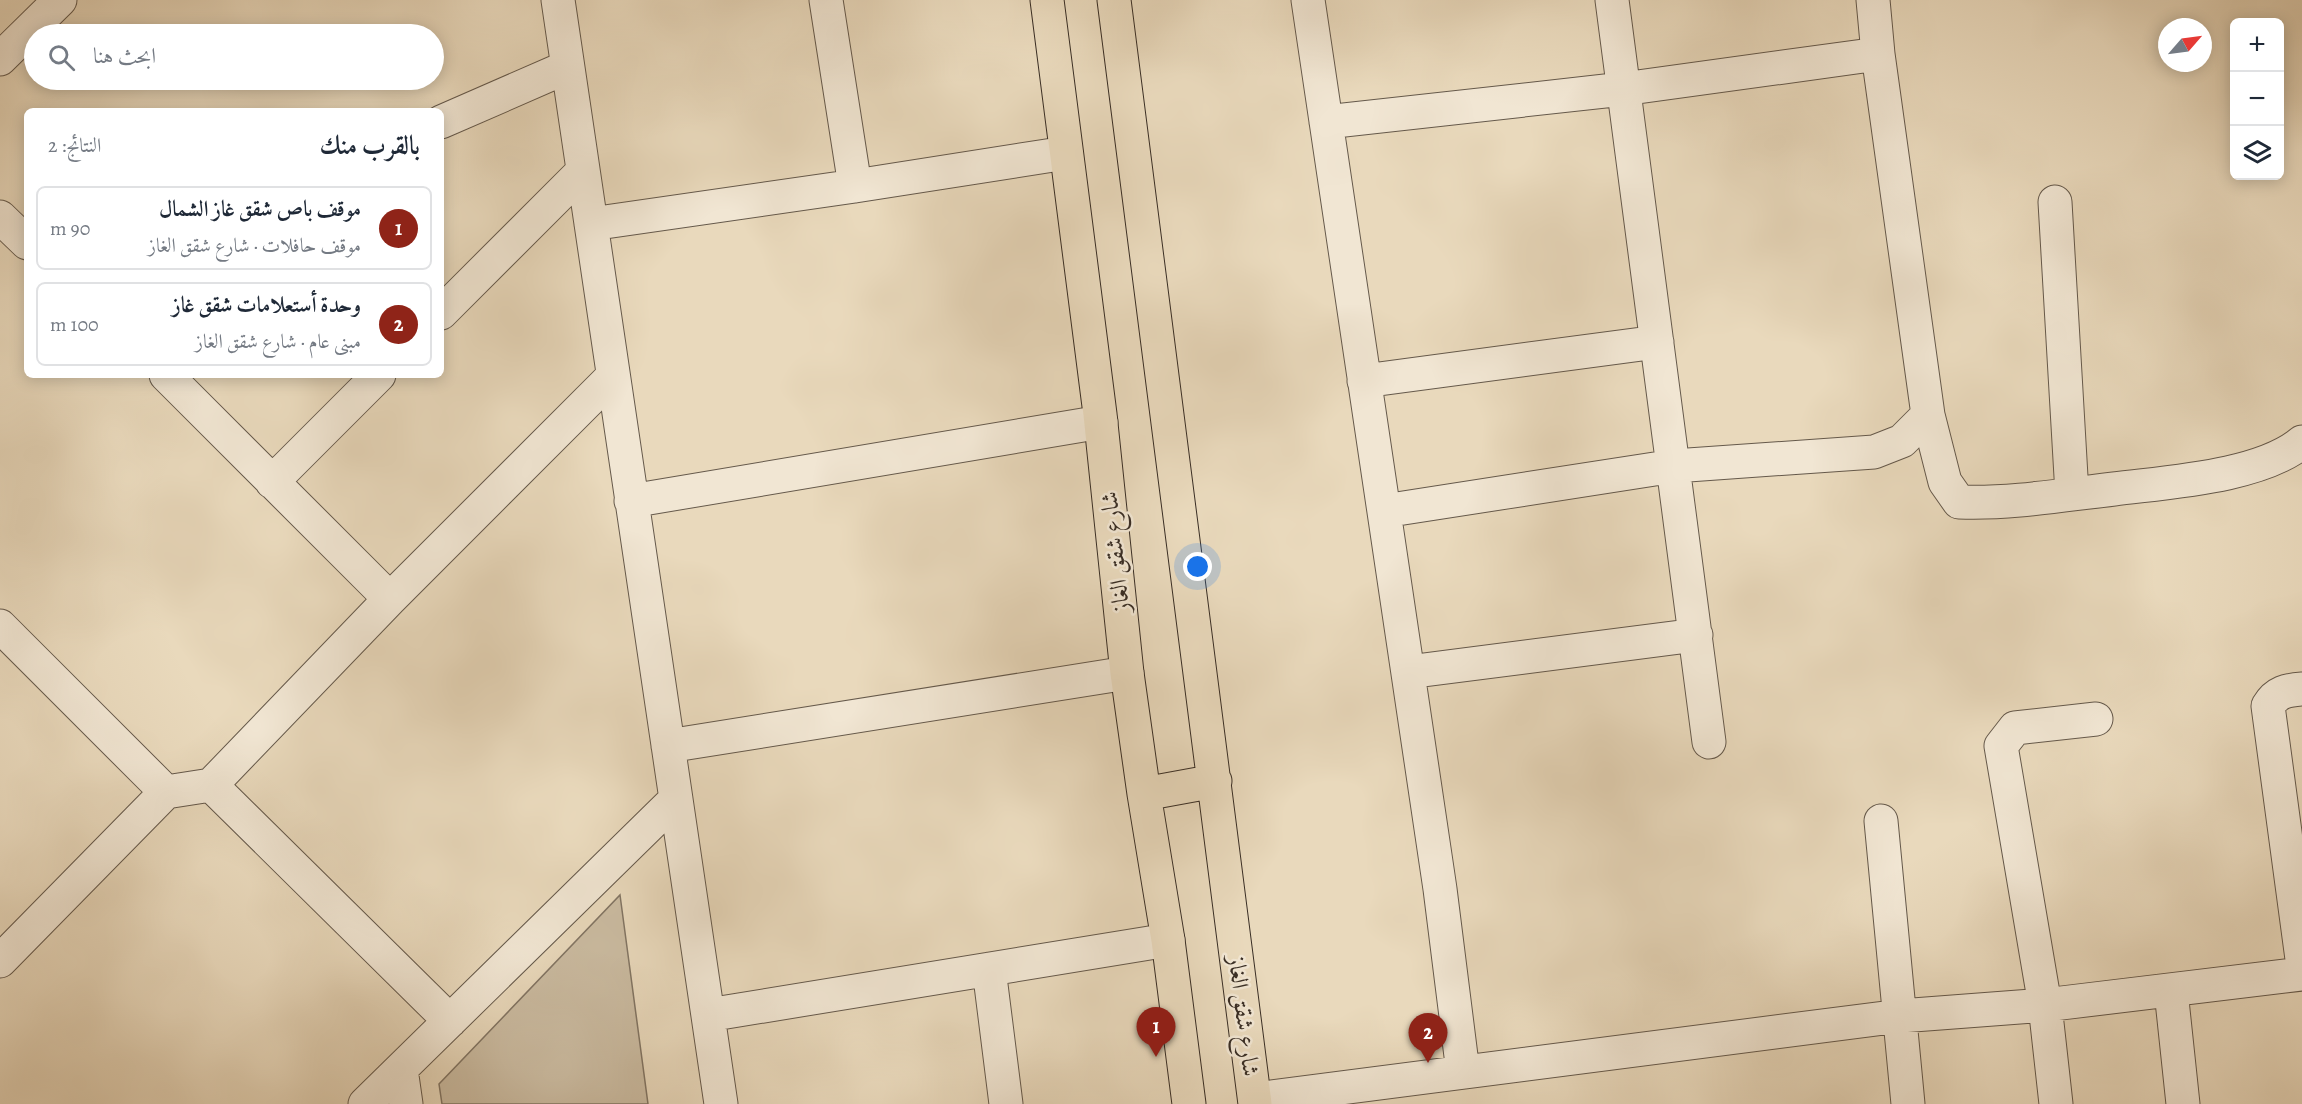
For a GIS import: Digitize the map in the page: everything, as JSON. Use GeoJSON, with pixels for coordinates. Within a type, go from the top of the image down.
{"type":"FeatureCollection","features":[{"type":"Feature","properties":{"kind":"main road","name":"شارع شقق الغاز"},"geometry":{"type":"LineString","coordinates":[[1047,0],[1101,422],[1127,673],[1168,940],[1189,1104]]}},
{"type":"Feature","properties":{"kind":"main road","name":"شارع شقق الغاز"},"geometry":{"type":"LineString","coordinates":[[1114,0],[1255,1102]]}},
{"type":"Feature","properties":{"kind":"main road"},"geometry":{"type":"LineString","coordinates":[[1144,794],[1215,782]]}},
{"type":"Feature","properties":{"kind":"street"},"geometry":{"type":"LineString","coordinates":[[36,24],[60,0]]}},
{"type":"Feature","properties":{"kind":"street"},"geometry":{"type":"LineString","coordinates":[[558,0],[721,1104]]}},
{"type":"Feature","properties":{"kind":"street"},"geometry":{"type":"LineString","coordinates":[[826,0],[855,186]]}},
{"type":"Feature","properties":{"kind":"street"},"geometry":{"type":"LineString","coordinates":[[1308,0],[1440,889],[1463,1072]]}},
{"type":"Feature","properties":{"kind":"street"},"geometry":{"type":"LineString","coordinates":[[1612,0],[1709,742]]}},
{"type":"Feature","properties":{"kind":"street"},"geometry":{"type":"LineString","coordinates":[[1873,0],[1878,54],[1928,415],[1945,482],[1959,502],[1997,503],[2217,476],[2258,464],[2302,442]]}},
{"type":"Feature","properties":{"kind":"street"},"geometry":{"type":"LineString","coordinates":[[0,59],[24,35]]}},
{"type":"Feature","properties":{"kind":"street"},"geometry":{"type":"LineString","coordinates":[[1326,122],[1623,89],[1878,54]]}},
{"type":"Feature","properties":{"kind":"street"},"geometry":{"type":"LineString","coordinates":[[444,121],[567,67]]}},
{"type":"Feature","properties":{"kind":"street"},"geometry":{"type":"LineString","coordinates":[[591,224],[1066,153]]}},
{"type":"Feature","properties":{"kind":"street"},"geometry":{"type":"LineString","coordinates":[[444,310],[583,171]]}},
{"type":"Feature","properties":{"kind":"street"},"geometry":{"type":"LineString","coordinates":[[2055,202],[2072,494]]}},
{"type":"Feature","properties":{"kind":"street"},"geometry":{"type":"LineString","coordinates":[[0,218],[24,240]]}},
{"type":"Feature","properties":{"kind":"street"},"geometry":{"type":"LineString","coordinates":[[1364,381],[1657,342]]}},
{"type":"Feature","properties":{"kind":"street"},"geometry":{"type":"LineString","coordinates":[[0,961],[166,792],[212,785],[390,599],[613,376]]}},
{"type":"Feature","properties":{"kind":"street"},"geometry":{"type":"LineString","coordinates":[[169,378],[390,599]]}},
{"type":"Feature","properties":{"kind":"street"},"geometry":{"type":"LineString","coordinates":[[272,482],[376,378]]}},
{"type":"Feature","properties":{"kind":"street"},"geometry":{"type":"LineString","coordinates":[[1384,511],[1674,466],[1874,452],[1902,441],[1928,415]]}},
{"type":"Feature","properties":{"kind":"street"},"geometry":{"type":"LineString","coordinates":[[632,501],[1101,422]]}},
{"type":"Feature","properties":{"kind":"street"},"geometry":{"type":"LineString","coordinates":[[0,626],[166,792]]}},
{"type":"Feature","properties":{"kind":"street"},"geometry":{"type":"LineString","coordinates":[[1408,672],[1696,635]]}},
{"type":"Feature","properties":{"kind":"street"},"geometry":{"type":"LineString","coordinates":[[668,746],[1127,673]]}},
{"type":"Feature","properties":{"kind":"street"},"geometry":{"type":"LineString","coordinates":[[2302,689],[2286,690],[2272,698],[2268,706],[2302,959]]}},
{"type":"Feature","properties":{"kind":"street"},"geometry":{"type":"LineString","coordinates":[[2056,1104],[2044,1005],[2001,746],[2015,728],[2096,719]]}},
{"type":"Feature","properties":{"kind":"street"},"geometry":{"type":"LineString","coordinates":[[212,785],[450,1021]]}},
{"type":"Feature","properties":{"kind":"street"},"geometry":{"type":"LineString","coordinates":[[364,1104],[676,799]]}},
{"type":"Feature","properties":{"kind":"street"},"geometry":{"type":"LineString","coordinates":[[1881,821],[1908,1104]]}},
{"type":"Feature","properties":{"kind":"street"},"geometry":{"type":"LineString","coordinates":[[708,1015],[1168,940]]}},
{"type":"Feature","properties":{"kind":"street"},"geometry":{"type":"LineString","coordinates":[[989,969],[1006,1104]]}},
{"type":"Feature","properties":{"kind":"street"},"geometry":{"type":"LineString","coordinates":[[1255,1102],[1463,1072],[1900,1016],[2044,1005],[2302,974]]}},
{"type":"Feature","properties":{"kind":"street"},"geometry":{"type":"LineString","coordinates":[[2171,991],[2183,1104]]}},
{"type":"Feature","properties":{"kind":"street"},"geometry":{"type":"LineString","coordinates":[[401,1069],[406,1104]]}},
{"type":"Feature","properties":{"kind":"shaded area"},"geometry":{"type":"Polygon","coordinates":[[[620,895],[648,1104],[442,1104],[439,1084],[620,895]]]}},
{"type":"Feature","properties":{"kind":"place","name":"موقف باص شقق غاز الشمال"},"geometry":{"type":"Point","coordinates":[1156,1057]}},
{"type":"Feature","properties":{"kind":"place","name":"وحدة أستعلامات شقق غاز"},"geometry":{"type":"Point","coordinates":[1428,1063]}}]}
